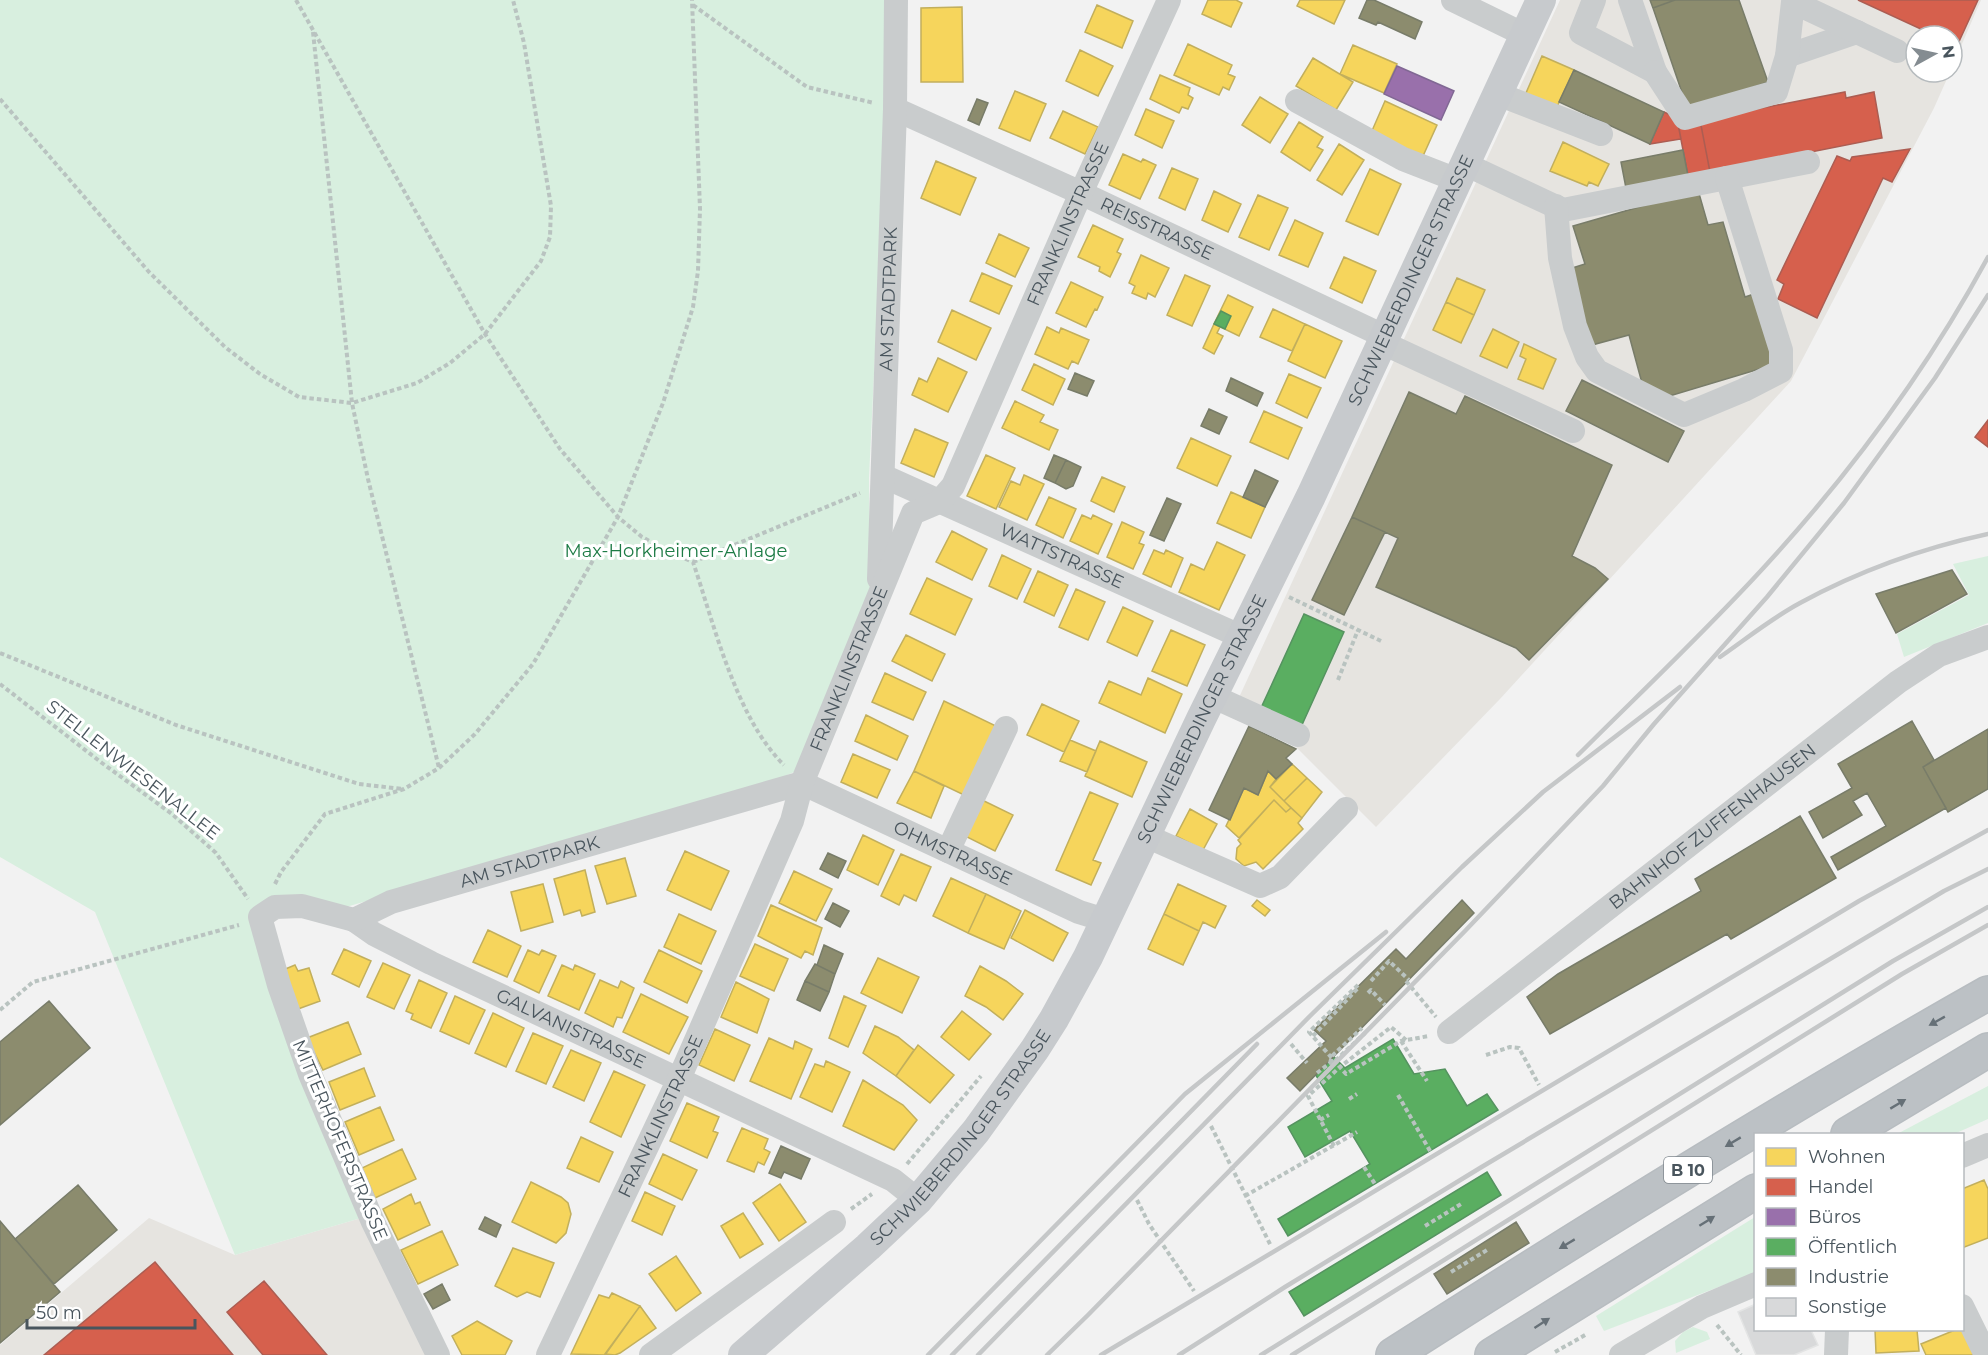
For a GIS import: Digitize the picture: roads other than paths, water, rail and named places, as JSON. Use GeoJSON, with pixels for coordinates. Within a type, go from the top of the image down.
{"type":"FeatureCollection","features":[{"type":"Feature","properties":{"kind":"highway","name":"B 10"},"geometry":{"type":"LineString","coordinates":[[1393,1355],[1539,1261],[1867,1061],[1988,993]]}},
{"type":"Feature","properties":{"kind":"highway"},"geometry":{"type":"LineString","coordinates":[[1850,1133],[1988,1050]]}},
{"type":"Feature","properties":{"kind":"highway"},"geometry":{"type":"LineString","coordinates":[[1492,1355],[1754,1192]]}},
{"type":"Feature","properties":{"kind":"main road","name":"SCHWIEBERDINGER STRASSE"},"geometry":{"type":"LineString","coordinates":[[743,1355],[868,1247],[918,1200],[976,1131],[1035,1049],[1088,957],[1385,340],[1541,0]]}},
{"type":"Feature","properties":{"kind":"street","name":"AM STADTPARK"},"geometry":{"type":"LineString","coordinates":[[879,596],[895,109],[896,0]]}},
{"type":"Feature","properties":{"kind":"street","name":"FRANKLINSTRASSE"},"geometry":{"type":"LineString","coordinates":[[548,1355],[679,1079],[792,821],[802,783],[913,513],[939,502],[953,486],[1169,0]]}},
{"type":"Feature","properties":{"kind":"street"},"geometry":{"type":"LineString","coordinates":[[1594,0],[1581,33],[1655,72]]}},
{"type":"Feature","properties":{"kind":"street"},"geometry":{"type":"LineString","coordinates":[[1630,0],[1655,72],[1685,118],[1776,92],[1787,56],[1792,2],[1897,51]]}},
{"type":"Feature","properties":{"kind":"street"},"geometry":{"type":"LineString","coordinates":[[1460,2],[1525,35]]}},
{"type":"Feature","properties":{"kind":"street"},"geometry":{"type":"LineString","coordinates":[[1787,56],[1857,32]]}},
{"type":"Feature","properties":{"kind":"street"},"geometry":{"type":"LineString","coordinates":[[1498,94],[1601,134]]}},
{"type":"Feature","properties":{"kind":"street"},"geometry":{"type":"LineString","coordinates":[[1297,101],[1403,159],[1461,172],[1563,210],[1808,162]]}},
{"type":"Feature","properties":{"kind":"street","name":"REISSTRASSE"},"geometry":{"type":"LineString","coordinates":[[895,109],[1082,193],[1573,431]]}},
{"type":"Feature","properties":{"kind":"street"},"geometry":{"type":"LineString","coordinates":[[1556,206],[1560,258],[1575,326],[1587,357],[1597,371],[1684,415],[1744,390],[1781,371],[1781,350],[1727,178]]}},
{"type":"Feature","properties":{"kind":"street","name":"WATTSTRASSE"},"geometry":{"type":"LineString","coordinates":[[883,479],[1242,637]]}},
{"type":"Feature","properties":{"kind":"street","name":"BAHNHOF ZUFFENHAUSEN"},"geometry":{"type":"LineString","coordinates":[[1449,1032],[1898,682],[1939,655],[1988,637]]}},
{"type":"Feature","properties":{"kind":"street"},"geometry":{"type":"LineString","coordinates":[[1212,696],[1298,735]]}},
{"type":"Feature","properties":{"kind":"street"},"geometry":{"type":"LineString","coordinates":[[948,851],[1006,728]]}},
{"type":"Feature","properties":{"kind":"street","name":"AM STADTPARK"},"geometry":{"type":"LineString","coordinates":[[354,920],[391,902],[802,783]]}},
{"type":"Feature","properties":{"kind":"street","name":"OHMSTRASSE"},"geometry":{"type":"LineString","coordinates":[[802,783],[1079,912],[1105,920]]}},
{"type":"Feature","properties":{"kind":"street"},"geometry":{"type":"LineString","coordinates":[[1146,836],[1260,886],[1280,878],[1346,809]]}},
{"type":"Feature","properties":{"kind":"street","name":"MITTERHOFERSTRASSE"},"geometry":{"type":"LineString","coordinates":[[354,920],[302,906],[275,907],[260,917],[279,985],[310,1074],[373,1222],[438,1355]]}},
{"type":"Feature","properties":{"kind":"street","name":"GALVANISTRASSE"},"geometry":{"type":"LineString","coordinates":[[354,920],[374,934],[431,963],[893,1180],[918,1200]]}},
{"type":"Feature","properties":{"kind":"street"},"geometry":{"type":"LineString","coordinates":[[1964,1155],[1988,1145]]}},
{"type":"Feature","properties":{"kind":"street"},"geometry":{"type":"LineString","coordinates":[[651,1355],[834,1222]]}},
{"type":"Feature","properties":{"kind":"street"},"geometry":{"type":"LineString","coordinates":[[1621,1355],[1702,1307],[1754,1284]]}},
{"type":"Feature","properties":{"kind":"street"},"geometry":{"type":"LineString","coordinates":[[1964,1310],[1986,1355]]}},
{"type":"Feature","properties":{"kind":"railway"},"geometry":{"type":"LineString","coordinates":[[1578,755],[1744,589],[1829,492],[1914,378],[1940,339],[1988,257]]}},
{"type":"Feature","properties":{"kind":"railway"},"geometry":{"type":"LineString","coordinates":[[1047,1355],[1465,931],[1603,786],[1654,724],[1767,597],[1844,503],[1935,378],[1988,295]]}},
{"type":"Feature","properties":{"kind":"railway"},"geometry":{"type":"LineString","coordinates":[[1720,657],[1769,622],[1822,591],[1916,554],[1988,534]]}},
{"type":"Feature","properties":{"kind":"railway"},"geometry":{"type":"LineString","coordinates":[[978,1355],[1310,1016],[1462,867],[1543,792],[1680,687]]}},
{"type":"Feature","properties":{"kind":"railway"},"geometry":{"type":"LineString","coordinates":[[1101,1355],[1859,901],[1988,830]]}},
{"type":"Feature","properties":{"kind":"railway"},"geometry":{"type":"LineString","coordinates":[[1179,1355],[1285,1287],[1480,1168],[1944,891],[1988,869]]}},
{"type":"Feature","properties":{"kind":"railway"},"geometry":{"type":"LineString","coordinates":[[1261,1355],[1893,961],[1988,907]]}},
{"type":"Feature","properties":{"kind":"railway"},"geometry":{"type":"LineString","coordinates":[[1292,1355],[1902,974],[1988,925]]}},
{"type":"Feature","properties":{"kind":"railway"},"geometry":{"type":"LineString","coordinates":[[928,1355],[1185,1094],[1386,932]]}},
{"type":"Feature","properties":{"kind":"railway"},"geometry":{"type":"LineString","coordinates":[[952,1355],[1257,1044]]}},
{"type":"Feature","properties":{"kind":"park label","name":"Max-Horkheimer-Anlage"},"geometry":{"type":"Point","coordinates":[676,551]}}]}
